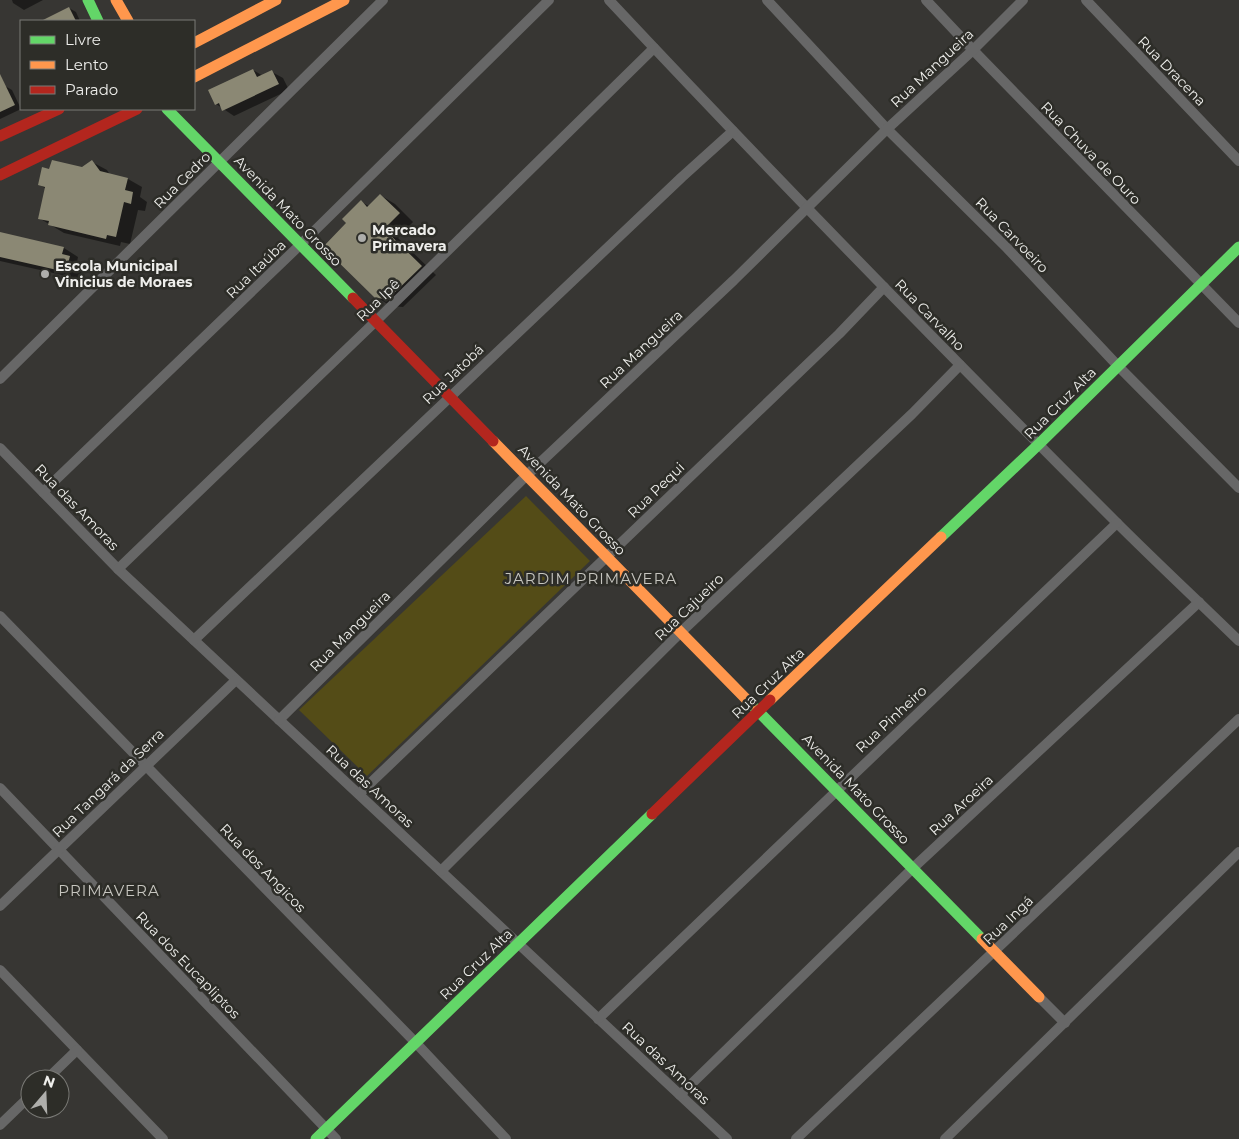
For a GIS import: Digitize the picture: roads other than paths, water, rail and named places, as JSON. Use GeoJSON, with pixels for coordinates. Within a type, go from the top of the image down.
{"type":"FeatureCollection","features":[{"type":"Feature","properties":{"kind":"street"},"geometry":{"type":"LineString","coordinates":[[88,0],[98,20]]}},
{"type":"Feature","properties":{"kind":"street"},"geometry":{"type":"LineString","coordinates":[[116,0],[127,20]]}},
{"type":"Feature","properties":{"kind":"street"},"geometry":{"type":"LineString","coordinates":[[195,42],[276,0]]}},
{"type":"Feature","properties":{"kind":"street"},"geometry":{"type":"LineString","coordinates":[[195,76],[344,0]]}},
{"type":"Feature","properties":{"kind":"street","name":"Rua Cedro"},"geometry":{"type":"LineString","coordinates":[[0,379],[383,0]]}},
{"type":"Feature","properties":{"kind":"street","name":"Rua Itaúba"},"geometry":{"type":"LineString","coordinates":[[43,492],[549,0]]}},
{"type":"Feature","properties":{"kind":"street","name":"Rua Carvalho"},"geometry":{"type":"LineString","coordinates":[[609,0],[884,288],[1117,523],[1239,641]]}},
{"type":"Feature","properties":{"kind":"street","name":"Rua Carvoeiro"},"geometry":{"type":"LineString","coordinates":[[767,0],[887,129],[1007,248],[1118,366],[1239,488]]}},
{"type":"Feature","properties":{"kind":"street","name":"Rua Chuva de Ouro"},"geometry":{"type":"LineString","coordinates":[[926,0],[1239,323]]}},
{"type":"Feature","properties":{"kind":"street","name":"Rua Mangueira"},"geometry":{"type":"LineString","coordinates":[[279,720],[527,475],[734,280],[887,129],[973,50],[1023,0]]}},
{"type":"Feature","properties":{"kind":"street","name":"Rua Dracena"},"geometry":{"type":"LineString","coordinates":[[1086,0],[1239,161]]}},
{"type":"Feature","properties":{"kind":"street","name":"Rua Ipê"},"geometry":{"type":"LineString","coordinates":[[118,569],[376,321],[654,48]]}},
{"type":"Feature","properties":{"kind":"street"},"geometry":{"type":"LineString","coordinates":[[0,136],[57,110]]}},
{"type":"Feature","properties":{"kind":"street"},"geometry":{"type":"LineString","coordinates":[[0,175],[135,110]]}},
{"type":"Feature","properties":{"kind":"street","name":"Avenida Mato Grosso"},"geometry":{"type":"LineString","coordinates":[[168,110],[1039,997]]}},
{"type":"Feature","properties":{"kind":"street","name":"Rua Jatobá"},"geometry":{"type":"LineString","coordinates":[[194,640],[682,176],[733,131]]}},
{"type":"Feature","properties":{"kind":"street","name":"Rua Cruz Alta"},"geometry":{"type":"LineString","coordinates":[[316,1139],[1039,444],[1239,247]]}},
{"type":"Feature","properties":{"kind":"street","name":"Rua Pequi"},"geometry":{"type":"LineString","coordinates":[[359,794],[839,334],[884,288]]}},
{"type":"Feature","properties":{"kind":"street","name":"Rua Cajueiro"},"geometry":{"type":"LineString","coordinates":[[441,871],[681,632],[912,414],[960,365]]}},
{"type":"Feature","properties":{"kind":"street","name":"Rua das Amoras"},"geometry":{"type":"LineString","coordinates":[[0,448],[118,569],[727,1139]]}},
{"type":"Feature","properties":{"kind":"street","name":"Rua Pinheiro"},"geometry":{"type":"LineString","coordinates":[[598,1018],[1117,523]]}},
{"type":"Feature","properties":{"kind":"street","name":"Rua Aroeira"},"geometry":{"type":"LineString","coordinates":[[680,1095],[913,868],[1199,602]]}},
{"type":"Feature","properties":{"kind":"street","name":"Rua dos Angicos"},"geometry":{"type":"LineString","coordinates":[[0,616],[416,1043],[506,1139]]}},
{"type":"Feature","properties":{"kind":"street","name":"Rua Tangará da Serra"},"geometry":{"type":"LineString","coordinates":[[0,906],[236,680]]}},
{"type":"Feature","properties":{"kind":"street","name":"Rua Ingá"},"geometry":{"type":"LineString","coordinates":[[796,1139],[1239,719]]}},
{"type":"Feature","properties":{"kind":"street","name":"Rua dos Eucapliptos"},"geometry":{"type":"LineString","coordinates":[[0,788],[336,1139]]}},
{"type":"Feature","properties":{"kind":"street"},"geometry":{"type":"LineString","coordinates":[[945,1139],[1239,852]]}},
{"type":"Feature","properties":{"kind":"street"},"geometry":{"type":"LineString","coordinates":[[0,970],[157,1137]]}},
{"type":"Feature","properties":{"kind":"street"},"geometry":{"type":"LineString","coordinates":[[1039,997],[1064,1022]]}},
{"type":"Feature","properties":{"kind":"street"},"geometry":{"type":"LineString","coordinates":[[57,1069],[77,1050]]}},
{"type":"Feature","properties":{"kind":"street"},"geometry":{"type":"LineString","coordinates":[[0,1125],[20,1106]]}},
{"type":"Feature","properties":{"kind":"place","name":"Mercado Primavera"},"geometry":{"type":"Point","coordinates":[362,238]}},
{"type":"Feature","properties":{"kind":"place","name":"Escola Municipal Vinicius de Moraes"},"geometry":{"type":"Point","coordinates":[45,274]}},
{"type":"Feature","properties":{"kind":"district","name":"JARDIM PRIMAVERA"},"geometry":{"type":"Point","coordinates":[591,579]}},
{"type":"Feature","properties":{"kind":"district","name":"PRIMAVERA"},"geometry":{"type":"Point","coordinates":[109,891]}}]}
